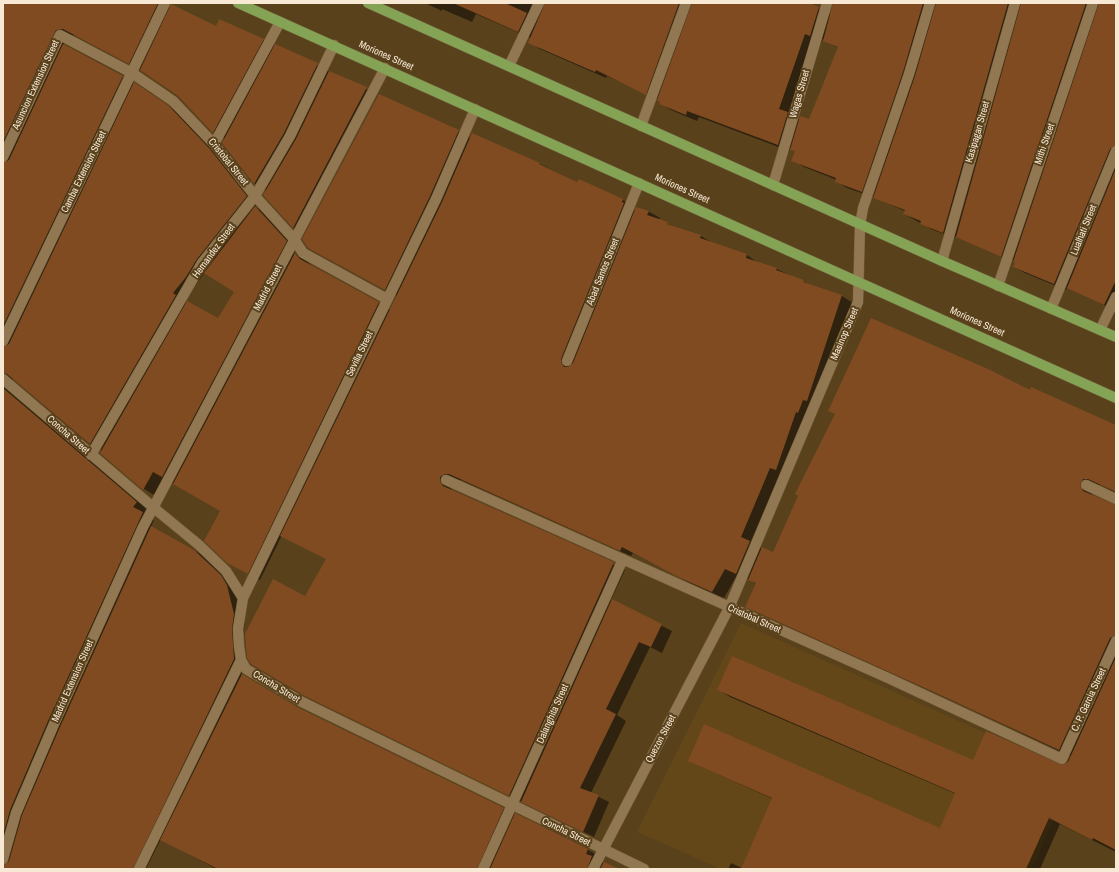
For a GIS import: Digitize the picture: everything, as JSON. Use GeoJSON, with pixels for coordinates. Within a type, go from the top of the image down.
{"type":"FeatureCollection","features":[{"type":"Feature","properties":{"kind":"main road","name":"Moriones Street"},"geometry":{"type":"LineString","coordinates":[[238,3],[1116,398]]}},
{"type":"Feature","properties":{"kind":"main road"},"geometry":{"type":"LineString","coordinates":[[373,4],[860,225],[1116,337]]}},
{"type":"Feature","properties":{"kind":"street","name":"Camba Extension Street"},"geometry":{"type":"LineString","coordinates":[[3,341],[165,3]]}},
{"type":"Feature","properties":{"kind":"street"},"geometry":{"type":"LineString","coordinates":[[509,66],[539,3]]}},
{"type":"Feature","properties":{"kind":"street"},"geometry":{"type":"LineString","coordinates":[[641,126],[686,3]]}},
{"type":"Feature","properties":{"kind":"street","name":"Wagas Street"},"geometry":{"type":"LineString","coordinates":[[773,186],[827,3]]}},
{"type":"Feature","properties":{"kind":"street","name":"Masinop Street"},"geometry":{"type":"LineString","coordinates":[[729,608],[858,302],[860,225],[863,208],[930,3]]}},
{"type":"Feature","properties":{"kind":"street","name":"Kasipagan Street"},"geometry":{"type":"LineString","coordinates":[[942,261],[1015,3]]}},
{"type":"Feature","properties":{"kind":"street","name":"Mithi Street"},"geometry":{"type":"LineString","coordinates":[[998,286],[1093,3]]}},
{"type":"Feature","properties":{"kind":"street"},"geometry":{"type":"LineString","coordinates":[[214,144],[280,22]]}},
{"type":"Feature","properties":{"kind":"street","name":"Cristobal Street"},"geometry":{"type":"LineString","coordinates":[[60,35],[132,73],[173,101],[214,144],[255,196],[294,239],[303,253],[387,299]]}},
{"type":"Feature","properties":{"kind":"street","name":"Asuncion Extension Street"},"geometry":{"type":"LineString","coordinates":[[3,157],[60,35]]}},
{"type":"Feature","properties":{"kind":"street","name":"Hernandez Street"},"geometry":{"type":"LineString","coordinates":[[91,455],[202,263],[255,196],[290,136],[334,45]]}},
{"type":"Feature","properties":{"kind":"street","name":"Madrid Street"},"geometry":{"type":"LineString","coordinates":[[154,508],[385,68]]}},
{"type":"Feature","properties":{"kind":"street","name":"Sevilla Street"},"geometry":{"type":"LineString","coordinates":[[243,598],[436,198],[475,109]]}},
{"type":"Feature","properties":{"kind":"street","name":"Lualhati Street"},"geometry":{"type":"LineString","coordinates":[[1051,309],[1116,151]]}},
{"type":"Feature","properties":{"kind":"street","name":"Abad Santos Street"},"geometry":{"type":"LineString","coordinates":[[568,361],[639,183]]}},
{"type":"Feature","properties":{"kind":"street"},"geometry":{"type":"LineString","coordinates":[[1100,330],[1116,297]]}},
{"type":"Feature","properties":{"kind":"street","name":"Concha Street"},"geometry":{"type":"LineString","coordinates":[[3,380],[211,555],[226,571],[243,598]]}},
{"type":"Feature","properties":{"kind":"street","name":"Cristobal Street"},"geometry":{"type":"LineString","coordinates":[[446,480],[888,678],[1062,759]]}},
{"type":"Feature","properties":{"kind":"street"},"geometry":{"type":"LineString","coordinates":[[1086,485],[1116,499]]}},
{"type":"Feature","properties":{"kind":"street","name":"Madrid Extension Street"},"geometry":{"type":"LineString","coordinates":[[3,859],[16,813],[54,724],[84,661],[106,606],[154,508]]}},
{"type":"Feature","properties":{"kind":"street","name":"Dalanghita Street"},"geometry":{"type":"LineString","coordinates":[[483,869],[623,560]]}},
{"type":"Feature","properties":{"kind":"street"},"geometry":{"type":"LineString","coordinates":[[139,869],[241,660],[238,629],[243,598]]}},
{"type":"Feature","properties":{"kind":"street","name":"Quezon Street"},"geometry":{"type":"LineString","coordinates":[[593,869],[729,608]]}},
{"type":"Feature","properties":{"kind":"street","name":"C. P. Garcia Street"},"geometry":{"type":"LineString","coordinates":[[1062,759],[1116,641]]}},
{"type":"Feature","properties":{"kind":"street","name":"Concha Street"},"geometry":{"type":"LineString","coordinates":[[241,660],[246,669],[302,702],[644,869]]}},
{"type":"Feature","properties":{"kind":"shaded area"},"geometry":{"type":"Polygon","coordinates":[[[741,623],[1074,773],[1032,869],[721,869],[637,832],[741,623]]]}},
{"type":"Feature","properties":{"kind":"building"},"geometry":{"type":"Polygon","coordinates":[[[3,3],[158,3],[129,64],[63,29],[56,30],[3,142],[3,3]]]}},
{"type":"Feature","properties":{"kind":"building"},"geometry":{"type":"Polygon","coordinates":[[[453,3],[505,3],[527,13],[518,32],[453,3]]]}},
{"type":"Feature","properties":{"kind":"building"},"geometry":{"type":"Polygon","coordinates":[[[545,3],[679,3],[646,95],[596,70],[595,72],[528,43],[545,3]]]}},
{"type":"Feature","properties":{"kind":"building"},"geometry":{"type":"Polygon","coordinates":[[[692,3],[809,3],[819,7],[810,36],[805,34],[779,109],[788,112],[778,145],[687,111],[686,115],[659,104],[660,102],[657,100],[692,3]]]}},
{"type":"Feature","properties":{"kind":"building"},"geometry":{"type":"Polygon","coordinates":[[[833,3],[923,3],[903,72],[862,192],[835,182],[836,178],[791,161],[795,151],[790,150],[800,116],[809,119],[838,47],[823,41],[833,3]]]}},
{"type":"Feature","properties":{"kind":"building"},"geometry":{"type":"Polygon","coordinates":[[[936,3],[1008,3],[943,233],[920,224],[921,221],[903,214],[905,210],[873,198],[915,76],[936,3]]]}},
{"type":"Feature","properties":{"kind":"building"},"geometry":{"type":"Polygon","coordinates":[[[1021,3],[1086,3],[1001,257],[956,237],[1021,3]]]}},
{"type":"Feature","properties":{"kind":"building"},"geometry":{"type":"Polygon","coordinates":[[[1099,3],[1116,3],[1116,145],[1110,149],[1054,284],[1013,267],[1015,262],[1013,262],[1099,3]]]}},
{"type":"Feature","properties":{"kind":"building"},"geometry":{"type":"Polygon","coordinates":[[[171,4],[216,26],[219,19],[264,39],[213,133],[178,96],[140,70],[171,4]]]}},
{"type":"Feature","properties":{"kind":"building"},"geometry":{"type":"Polygon","coordinates":[[[63,44],[123,76],[3,326],[3,163],[9,160],[63,44]]]}},
{"type":"Feature","properties":{"kind":"building"},"geometry":{"type":"Polygon","coordinates":[[[275,44],[318,63],[284,133],[254,184],[222,143],[275,44]]]}},
{"type":"Feature","properties":{"kind":"building"},"geometry":{"type":"Polygon","coordinates":[[[329,71],[367,87],[293,228],[263,195],[296,139],[329,71]]]}},
{"type":"Feature","properties":{"kind":"building"},"geometry":{"type":"Polygon","coordinates":[[[134,82],[169,106],[209,148],[247,196],[197,259],[186,277],[173,293],[176,295],[90,444],[7,374],[3,373],[3,347],[9,344],[134,82]]]}},
{"type":"Feature","properties":{"kind":"building"},"geometry":{"type":"Polygon","coordinates":[[[379,94],[459,130],[430,196],[385,290],[308,248],[302,239],[379,94]]]}},
{"type":"Feature","properties":{"kind":"building"},"geometry":{"type":"Polygon","coordinates":[[[472,133],[540,163],[539,164],[577,182],[579,179],[623,199],[622,202],[624,203],[561,359],[564,367],[568,367],[573,363],[636,207],[649,211],[647,215],[668,222],[667,224],[701,235],[700,238],[747,254],[746,258],[777,268],[776,270],[804,280],[803,282],[842,295],[807,401],[803,400],[798,413],[796,412],[776,470],[770,468],[741,537],[750,541],[736,574],[725,569],[712,592],[678,577],[622,547],[620,551],[449,474],[445,474],[440,477],[440,481],[443,486],[614,562],[509,796],[305,696],[251,664],[247,658],[245,634],[273,579],[305,596],[326,559],[280,536],[442,202],[472,133]]]}},
{"type":"Feature","properties":{"kind":"building"},"geometry":{"type":"Polygon","coordinates":[[[1116,168],[1116,280],[1104,305],[1067,288],[1116,168]]]}},
{"type":"Feature","properties":{"kind":"building"},"geometry":{"type":"Polygon","coordinates":[[[255,206],[287,241],[162,477],[153,472],[143,490],[100,453],[187,301],[218,318],[234,292],[204,273],[255,206]]]}},
{"type":"Feature","properties":{"kind":"building"},"geometry":{"type":"Polygon","coordinates":[[[295,253],[300,259],[379,302],[248,574],[227,563],[204,541],[220,511],[173,484],[295,253]]]}},
{"type":"Feature","properties":{"kind":"building"},"geometry":{"type":"Polygon","coordinates":[[[871,318],[988,369],[1030,390],[1031,387],[1116,425],[1116,492],[1088,479],[1083,479],[1080,485],[1083,491],[1116,505],[1116,635],[1110,638],[1059,750],[745,607],[756,583],[748,580],[762,547],[773,552],[798,496],[795,494],[835,414],[828,411],[871,318]]]}},
{"type":"Feature","properties":{"kind":"building"},"geometry":{"type":"Polygon","coordinates":[[[3,388],[137,502],[133,507],[143,512],[48,721],[10,810],[3,835],[3,388]]]}},
{"type":"Feature","properties":{"kind":"building"},"geometry":{"type":"Polygon","coordinates":[[[151,526],[194,550],[221,575],[227,585],[234,614],[232,629],[234,659],[133,869],[3,869],[3,865],[9,861],[22,815],[151,526]]]}},
{"type":"Feature","properties":{"kind":"building"},"geometry":{"type":"Polygon","coordinates":[[[612,599],[662,624],[651,647],[639,642],[606,709],[616,714],[580,788],[599,795],[583,832],[521,802],[612,599]]]}},
{"type":"Feature","properties":{"kind":"building"},"geometry":{"type":"Polygon","coordinates":[[[732,656],[973,760],[986,731],[1062,765],[1068,762],[1116,657],[1116,850],[1093,838],[1092,840],[1049,818],[1026,869],[741,869],[772,798],[688,761],[704,724],[940,828],[955,793],[717,690],[732,656]]]}},
{"type":"Feature","properties":{"kind":"building"},"geometry":{"type":"Polygon","coordinates":[[[242,674],[299,708],[504,808],[477,869],[218,869],[160,840],[242,674]]]}},
{"type":"Feature","properties":{"kind":"building"},"geometry":{"type":"Polygon","coordinates":[[[515,813],[588,849],[586,854],[592,856],[587,869],[490,869],[515,813]]]}},
{"type":"Feature","properties":{"kind":"building"},"geometry":{"type":"Polygon","coordinates":[[[604,862],[620,869],[600,869],[604,862]]]}}]}
